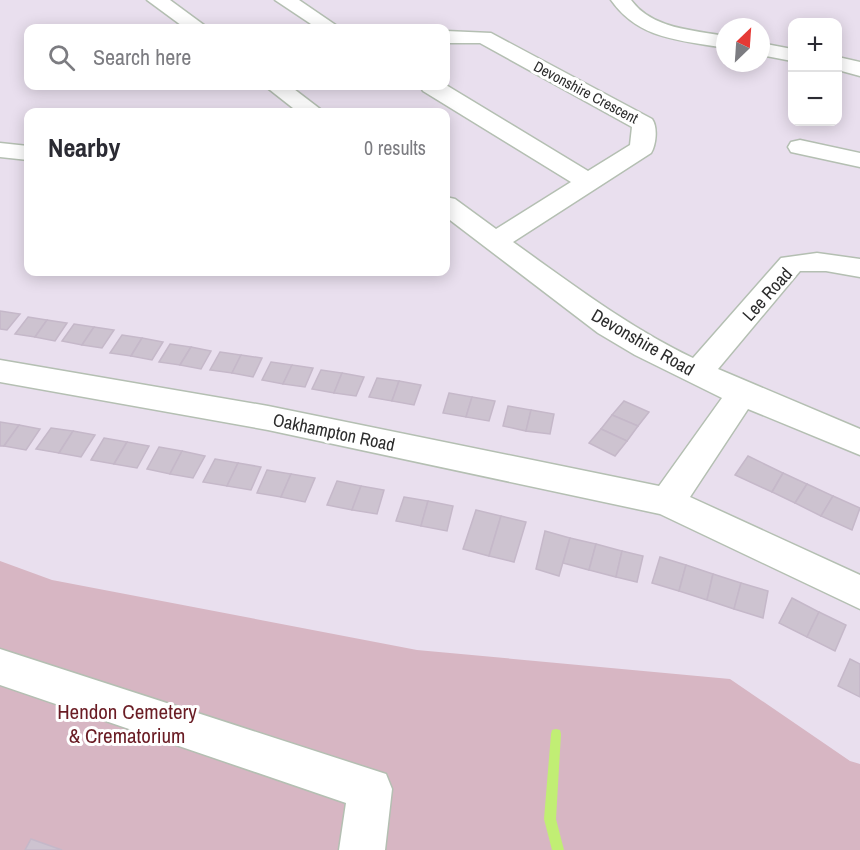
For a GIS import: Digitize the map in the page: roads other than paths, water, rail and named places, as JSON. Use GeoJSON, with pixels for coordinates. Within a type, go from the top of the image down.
{"type":"FeatureCollection","features":[{"type":"Feature","properties":{"kind":"street"},"geometry":{"type":"LineString","coordinates":[[157,0],[192,24]]}},
{"type":"Feature","properties":{"kind":"street"},"geometry":{"type":"LineString","coordinates":[[285,0],[324,24]]}},
{"type":"Feature","properties":{"kind":"street"},"geometry":{"type":"LineString","coordinates":[[621,0],[626,10],[643,22],[670,31],[716,40]]}},
{"type":"Feature","properties":{"kind":"street"},"geometry":{"type":"LineString","coordinates":[[770,31],[788,34]]}},
{"type":"Feature","properties":{"kind":"street","name":"Devonshire Crescent"},"geometry":{"type":"LineString","coordinates":[[450,37],[484,37],[644,124],[642,148],[496,240]]}},
{"type":"Feature","properties":{"kind":"street"},"geometry":{"type":"LineString","coordinates":[[770,51],[788,54]]}},
{"type":"Feature","properties":{"kind":"street"},"geometry":{"type":"LineString","coordinates":[[842,52],[860,69]]}},
{"type":"Feature","properties":{"kind":"street"},"geometry":{"type":"LineString","coordinates":[[282,90],[307,108]]}},
{"type":"Feature","properties":{"kind":"street"},"geometry":{"type":"LineString","coordinates":[[438,90],[588,182]]}},
{"type":"Feature","properties":{"kind":"street"},"geometry":{"type":"LineString","coordinates":[[800,147],[860,160]]}},
{"type":"Feature","properties":{"kind":"street"},"geometry":{"type":"LineString","coordinates":[[0,150],[24,153]]}},
{"type":"Feature","properties":{"kind":"street","name":"Devonshire Road"},"geometry":{"type":"LineString","coordinates":[[450,208],[609,326],[697,374],[860,443]]}},
{"type":"Feature","properties":{"kind":"street","name":"Lee Road"},"geometry":{"type":"LineString","coordinates":[[697,374],[791,264],[810,260],[834,262],[860,268]]}},
{"type":"Feature","properties":{"kind":"street","name":"Oakhampton Road"},"geometry":{"type":"LineString","coordinates":[[0,371],[268,418],[666,502],[860,593]]}},
{"type":"Feature","properties":{"kind":"street"},"geometry":{"type":"LineString","coordinates":[[666,502],[730,412],[740,393]]}},
{"type":"Feature","properties":{"kind":"street"},"geometry":{"type":"LineString","coordinates":[[0,667],[370,789],[362,850]]}},
{"type":"Feature","properties":{"kind":"waterway"},"geometry":{"type":"LineString","coordinates":[[556,734],[550,819],[558,850]]}},
{"type":"Feature","properties":{"kind":"park label","name":"Hendon Cemetery & Crematorium"},"geometry":{"type":"Point","coordinates":[127,723]}}]}
